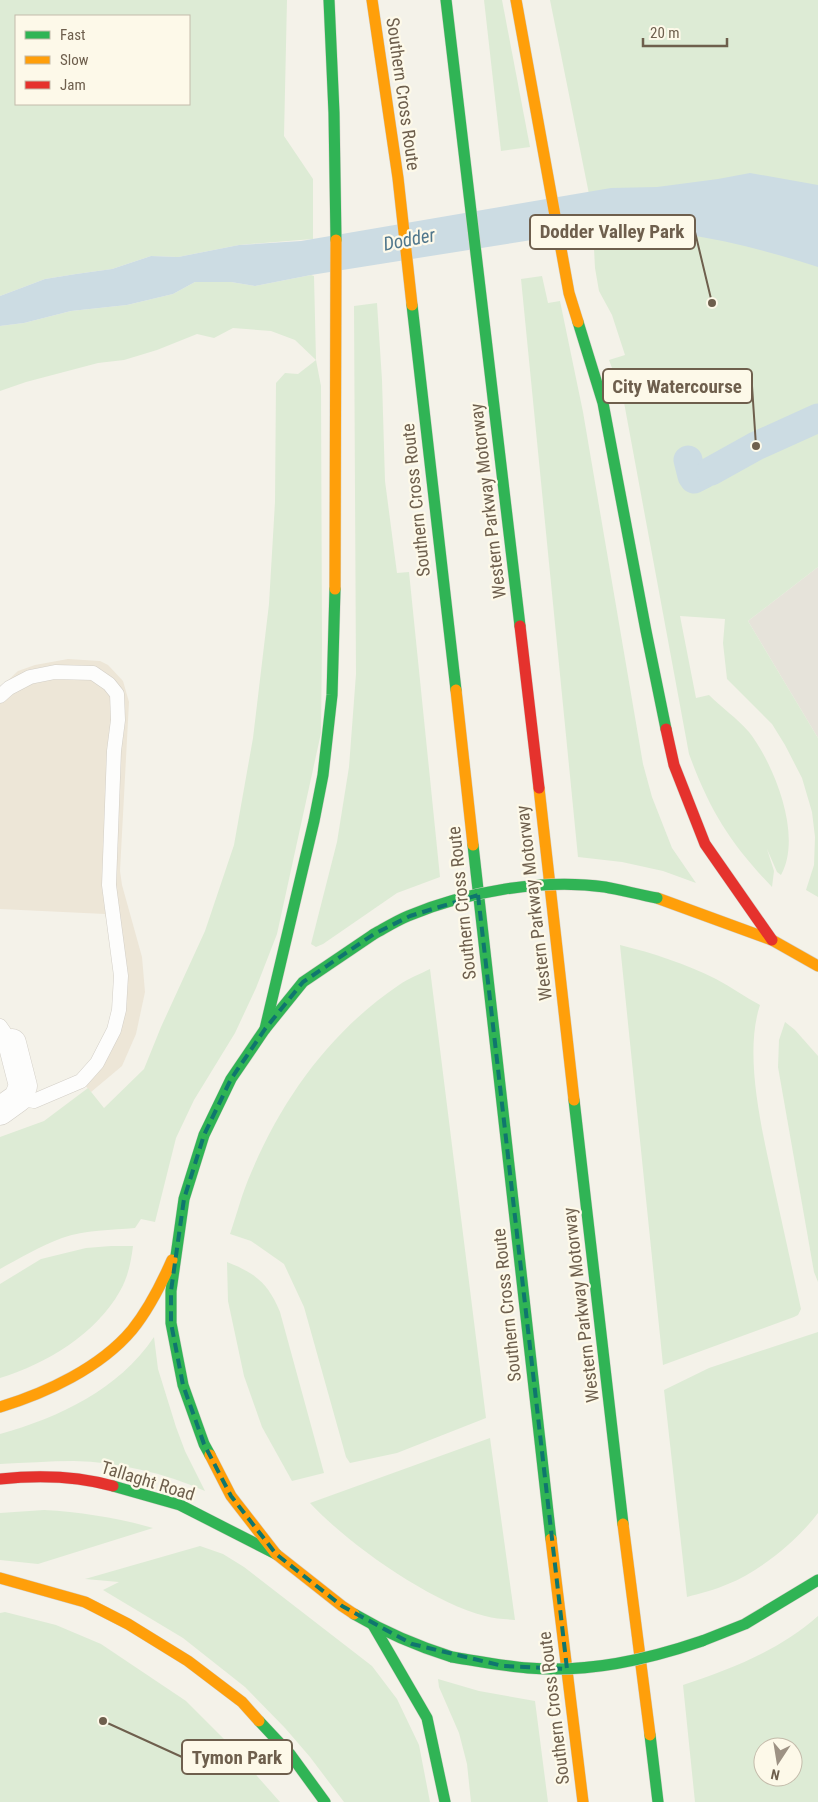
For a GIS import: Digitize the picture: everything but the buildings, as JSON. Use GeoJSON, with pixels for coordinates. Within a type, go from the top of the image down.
{"type":"FeatureCollection","features":[{"type":"Feature","properties":{"kind":"main road"},"geometry":{"type":"LineString","coordinates":[[265,1029],[280,972],[315,816],[330,714],[334,625],[337,191],[329,0]]}},
{"type":"Feature","properties":{"kind":"main road","name":"Southern Cross Route"},"geometry":{"type":"LineString","coordinates":[[372,0],[398,178],[555,1571],[583,1802]]}},
{"type":"Feature","properties":{"kind":"main road","name":"Western Parkway Motorway"},"geometry":{"type":"LineString","coordinates":[[446,0],[482,295],[622,1512],[658,1802]]}},
{"type":"Feature","properties":{"kind":"main road"},"geometry":{"type":"LineString","coordinates":[[516,0],[569,293],[603,403],[646,631],[674,765],[705,844],[772,940]]}},
{"type":"Feature","properties":{"kind":"main road"},"geometry":{"type":"LineString","coordinates":[[818,972],[814,964],[772,940],[657,898],[604,887],[544,885],[492,892],[447,902],[410,916],[374,934],[303,982],[265,1029],[231,1080],[204,1135],[184,1199],[171,1291],[171,1324],[183,1385],[204,1444],[232,1496],[276,1554],[342,1606],[373,1625],[412,1644],[452,1656],[513,1667],[541,1669],[578,1668],[635,1661],[669,1653],[745,1624],[818,1580]]}},
{"type":"Feature","properties":{"kind":"main road"},"geometry":{"type":"LineString","coordinates":[[0,1407],[31,1398],[59,1386],[123,1340],[142,1319],[160,1290],[176,1252]]}},
{"type":"Feature","properties":{"kind":"main road","name":"Tallaght Road"},"geometry":{"type":"LineString","coordinates":[[0,1479],[30,1476],[95,1481],[180,1505],[276,1554]]}},
{"type":"Feature","properties":{"kind":"main road"},"geometry":{"type":"LineString","coordinates":[[0,1578],[85,1602],[128,1624],[188,1660],[242,1702],[290,1754],[326,1802]]}},
{"type":"Feature","properties":{"kind":"main road"},"geometry":{"type":"LineString","coordinates":[[373,1625],[427,1718],[445,1802]]}},
{"type":"Feature","properties":{"kind":"street"},"geometry":{"type":"LineString","coordinates":[[6,1035],[23,1086],[9,1104]]}},
{"type":"Feature","properties":{"kind":"lane"},"geometry":{"type":"LineString","coordinates":[[0,696],[9,688],[30,677],[55,672],[93,673],[109,684],[117,694],[118,720],[114,751],[109,885],[121,976],[119,1010],[114,1030],[97,1063],[81,1081],[34,1101],[9,1104]]}},
{"type":"Feature","properties":{"kind":"highlighted area"},"geometry":{"type":"Polygon","coordinates":[[[478,895],[567,1669],[503,1666],[412,1644],[342,1606],[276,1554],[231,1496],[204,1444],[183,1385],[171,1323],[171,1291],[184,1199],[204,1135],[231,1079],[265,1029],[303,982],[374,934],[410,916],[478,895]]]}},
{"type":"Feature","properties":{"kind":"shaded area"},"geometry":{"type":"Polygon","coordinates":[[[818,567],[818,738],[748,621],[818,567]]]}},
{"type":"Feature","properties":{"kind":"shaded area"},"geometry":{"type":"Polygon","coordinates":[[[68,659],[100,661],[108,665],[123,681],[129,702],[120,871],[122,885],[142,957],[145,992],[136,1034],[122,1066],[91,1092],[78,1077],[96,1054],[111,1020],[116,985],[115,955],[105,914],[0,909],[0,688],[18,671],[35,665],[68,659]]]}},
{"type":"Feature","properties":{"kind":"green space"},"geometry":{"type":"Polygon","coordinates":[[[0,0],[287,0],[284,136],[313,179],[313,239],[239,245],[178,257],[151,256],[112,269],[45,279],[0,296],[0,0]]]}},
{"type":"Feature","properties":{"kind":"green space"},"geometry":{"type":"Polygon","coordinates":[[[484,0],[502,0],[530,147],[501,151],[484,0]]]}},
{"type":"Feature","properties":{"kind":"green space"},"geometry":{"type":"Polygon","coordinates":[[[550,0],[818,0],[818,567],[748,621],[818,738],[818,897],[806,890],[814,865],[815,837],[812,812],[802,778],[772,724],[727,679],[723,643],[725,619],[680,616],[696,698],[709,695],[749,732],[768,762],[783,801],[789,841],[787,859],[781,875],[777,872],[767,849],[774,871],[772,887],[744,856],[713,810],[689,754],[623,397],[609,360],[625,355],[612,315],[599,291],[595,268],[592,209],[550,0]]]}},
{"type":"Feature","properties":{"kind":"green space"},"geometry":{"type":"Polygon","coordinates":[[[314,276],[316,360],[295,340],[271,331],[233,328],[214,338],[197,334],[157,350],[124,360],[98,363],[26,382],[0,391],[0,326],[24,323],[71,311],[127,305],[173,294],[195,282],[231,282],[255,286],[314,276]]]}},
{"type":"Feature","properties":{"kind":"green space"},"geometry":{"type":"Polygon","coordinates":[[[542,276],[548,303],[560,301],[583,412],[643,764],[652,797],[672,848],[696,883],[663,871],[622,862],[578,857],[521,279],[542,276]]]}},
{"type":"Feature","properties":{"kind":"green space"},"geometry":{"type":"Polygon","coordinates":[[[377,303],[382,380],[385,481],[397,573],[409,572],[440,877],[397,893],[316,947],[311,944],[337,842],[349,767],[356,674],[354,306],[377,303]]]}},
{"type":"Feature","properties":{"kind":"green space"},"geometry":{"type":"Polygon","coordinates":[[[316,360],[321,386],[321,733],[277,934],[256,988],[235,1033],[194,1100],[176,1138],[155,1222],[141,1219],[135,1228],[71,1235],[38,1248],[0,1269],[0,1137],[44,1121],[88,1088],[104,1108],[144,1069],[205,931],[234,845],[253,738],[269,604],[275,502],[276,383],[285,373],[298,374],[316,360]]]}},
{"type":"Feature","properties":{"kind":"green space"},"geometry":{"type":"Polygon","coordinates":[[[620,945],[657,955],[693,968],[760,1005],[755,1025],[753,1047],[756,1095],[801,1309],[798,1315],[794,1317],[663,1365],[620,945]]]}},
{"type":"Feature","properties":{"kind":"green space"},"geometry":{"type":"Polygon","coordinates":[[[430,969],[486,1418],[397,1453],[350,1463],[346,1457],[304,1307],[284,1264],[251,1241],[230,1234],[245,1188],[264,1145],[294,1092],[312,1068],[331,1045],[374,1003],[411,978],[430,969]]]}},
{"type":"Feature","properties":{"kind":"green space"},"geometry":{"type":"Polygon","coordinates":[[[785,1022],[795,1030],[818,1056],[818,1282],[814,1272],[778,1067],[779,1040],[785,1022]]]}},
{"type":"Feature","properties":{"kind":"green space"},"geometry":{"type":"Polygon","coordinates":[[[133,1246],[125,1280],[110,1307],[84,1334],[52,1356],[35,1365],[0,1378],[0,1284],[41,1259],[86,1248],[133,1246]]]}},
{"type":"Feature","properties":{"kind":"green space"},"geometry":{"type":"Polygon","coordinates":[[[227,1262],[245,1270],[260,1280],[271,1294],[280,1312],[324,1473],[292,1481],[262,1427],[244,1376],[228,1301],[227,1262]]]}},
{"type":"Feature","properties":{"kind":"green space"},"geometry":{"type":"Polygon","coordinates":[[[818,1332],[818,1513],[789,1544],[753,1571],[723,1586],[687,1597],[664,1390],[709,1368],[818,1332]]]}},
{"type":"Feature","properties":{"kind":"green space"},"geometry":{"type":"Polygon","coordinates":[[[154,1337],[158,1369],[176,1427],[185,1451],[205,1491],[157,1474],[124,1466],[74,1461],[0,1464],[0,1434],[44,1419],[86,1399],[123,1372],[140,1356],[154,1337]]]}},
{"type":"Feature","properties":{"kind":"green space"},"geometry":{"type":"Polygon","coordinates":[[[490,1438],[515,1620],[489,1617],[463,1609],[415,1585],[391,1570],[346,1536],[310,1503],[490,1438]]]}},
{"type":"Feature","properties":{"kind":"green space"},"geometry":{"type":"Polygon","coordinates":[[[44,1510],[99,1516],[153,1528],[38,1564],[0,1560],[0,1513],[44,1510]]]}},
{"type":"Feature","properties":{"kind":"green space"},"geometry":{"type":"Polygon","coordinates":[[[200,1546],[223,1554],[244,1567],[372,1666],[397,1699],[419,1745],[430,1802],[344,1802],[310,1757],[245,1687],[183,1638],[103,1590],[119,1582],[85,1579],[200,1546]]]}},
{"type":"Feature","properties":{"kind":"green space"},"geometry":{"type":"Polygon","coordinates":[[[5,1612],[56,1625],[101,1644],[186,1701],[227,1742],[280,1802],[0,1802],[0,1613],[5,1612]]]}},
{"type":"Feature","properties":{"kind":"green space"},"geometry":{"type":"Polygon","coordinates":[[[818,1616],[818,1802],[695,1802],[683,1685],[737,1665],[788,1639],[818,1616]]]}},
{"type":"Feature","properties":{"kind":"green space"},"geometry":{"type":"Polygon","coordinates":[[[438,1679],[479,1691],[535,1701],[548,1802],[471,1802],[467,1764],[459,1733],[439,1687],[438,1679]]]}},
{"type":"Feature","properties":{"kind":"water","name":"Dodder"},"geometry":{"type":"Polygon","coordinates":[[[750,173],[818,185],[818,267],[714,239],[660,231],[607,228],[311,275],[255,286],[231,282],[195,282],[173,294],[127,305],[71,311],[24,323],[0,326],[0,296],[45,279],[112,269],[151,256],[178,257],[239,245],[301,241],[611,188],[657,187],[750,173]]]}},
{"type":"Feature","properties":{"kind":"waterway"},"geometry":{"type":"LineString","coordinates":[[711,471],[756,446],[818,418]]}},
{"type":"Feature","properties":{"kind":"waterway"},"geometry":{"type":"LineString","coordinates":[[688,460],[694,479],[704,474]]}},
{"type":"Feature","properties":{"kind":"traffic: fast"},"geometry":{"type":"LineString","coordinates":[[329,0],[334,113],[336,240]]}},
{"type":"Feature","properties":{"kind":"traffic: fast"},"geometry":{"type":"LineString","coordinates":[[446,0],[520,626]]}},
{"type":"Feature","properties":{"kind":"traffic: fast"},"geometry":{"type":"LineString","coordinates":[[412,305],[456,690]]}},
{"type":"Feature","properties":{"kind":"traffic: fast"},"geometry":{"type":"LineString","coordinates":[[578,322],[603,403],[666,729]]}},
{"type":"Feature","properties":{"kind":"traffic: fast"},"geometry":{"type":"LineString","coordinates":[[265,1029],[323,775],[332,695],[335,589]]}},
{"type":"Feature","properties":{"kind":"traffic: fast"},"geometry":{"type":"LineString","coordinates":[[473,845],[551,1539]]}},
{"type":"Feature","properties":{"kind":"traffic: fast"},"geometry":{"type":"LineString","coordinates":[[374,934],[430,907],[505,889],[556,884],[581,885],[605,887],[657,898]]}},
{"type":"Feature","properties":{"kind":"traffic: fast"},"geometry":{"type":"LineString","coordinates":[[210,1455],[204,1444],[183,1385],[171,1323],[171,1291],[184,1199],[204,1135],[231,1079],[265,1029],[303,982],[374,934]]}},
{"type":"Feature","properties":{"kind":"traffic: fast"},"geometry":{"type":"LineString","coordinates":[[574,1100],[623,1524]]}},
{"type":"Feature","properties":{"kind":"traffic: fast"},"geometry":{"type":"LineString","coordinates":[[113,1486],[180,1505],[276,1554]]}},
{"type":"Feature","properties":{"kind":"traffic: fast"},"geometry":{"type":"LineString","coordinates":[[702,1641],[745,1624],[818,1580]]}},
{"type":"Feature","properties":{"kind":"traffic: fast"},"geometry":{"type":"LineString","coordinates":[[354,1614],[402,1638],[452,1657]]}},
{"type":"Feature","properties":{"kind":"traffic: fast"},"geometry":{"type":"LineString","coordinates":[[373,1625],[427,1718],[445,1802]]}},
{"type":"Feature","properties":{"kind":"traffic: fast"},"geometry":{"type":"LineString","coordinates":[[452,1657],[519,1667],[573,1669],[616,1664],[660,1654],[702,1641]]}},
{"type":"Feature","properties":{"kind":"traffic: fast"},"geometry":{"type":"LineString","coordinates":[[259,1721],[290,1754],[325,1802]]}},
{"type":"Feature","properties":{"kind":"traffic: fast"},"geometry":{"type":"LineString","coordinates":[[650,1735],[658,1802]]}},
{"type":"Feature","properties":{"kind":"traffic: slow"},"geometry":{"type":"LineString","coordinates":[[372,0],[398,178],[412,305]]}},
{"type":"Feature","properties":{"kind":"traffic: slow"},"geometry":{"type":"LineString","coordinates":[[516,0],[569,293],[578,322]]}},
{"type":"Feature","properties":{"kind":"traffic: slow"},"geometry":{"type":"LineString","coordinates":[[335,589],[336,240]]}},
{"type":"Feature","properties":{"kind":"traffic: slow"},"geometry":{"type":"LineString","coordinates":[[456,690],[473,845]]}},
{"type":"Feature","properties":{"kind":"traffic: slow"},"geometry":{"type":"LineString","coordinates":[[539,788],[574,1100]]}},
{"type":"Feature","properties":{"kind":"traffic: slow"},"geometry":{"type":"LineString","coordinates":[[657,898],[772,940],[818,966]]}},
{"type":"Feature","properties":{"kind":"traffic: slow"},"geometry":{"type":"LineString","coordinates":[[0,1407],[54,1387],[88,1367],[119,1344],[144,1314],[172,1260]]}},
{"type":"Feature","properties":{"kind":"traffic: slow"},"geometry":{"type":"LineString","coordinates":[[210,1455],[231,1496],[276,1554],[354,1614]]}},
{"type":"Feature","properties":{"kind":"traffic: slow"},"geometry":{"type":"LineString","coordinates":[[623,1524],[650,1735]]}},
{"type":"Feature","properties":{"kind":"traffic: slow"},"geometry":{"type":"LineString","coordinates":[[551,1539],[583,1802]]}},
{"type":"Feature","properties":{"kind":"traffic: slow"},"geometry":{"type":"LineString","coordinates":[[0,1578],[85,1602],[128,1624],[188,1661],[242,1702],[259,1721]]}},
{"type":"Feature","properties":{"kind":"traffic: jam"},"geometry":{"type":"LineString","coordinates":[[520,626],[539,788]]}},
{"type":"Feature","properties":{"kind":"traffic: jam"},"geometry":{"type":"LineString","coordinates":[[666,729],[674,765],[705,844],[772,940]]}},
{"type":"Feature","properties":{"kind":"traffic: jam"},"geometry":{"type":"LineString","coordinates":[[0,1479],[57,1477],[113,1486]]}},
{"type":"Feature","properties":{"kind":"place","name":"Dodder Valley Park"},"geometry":{"type":"Point","coordinates":[712,303]}},
{"type":"Feature","properties":{"kind":"place","name":"City Watercourse"},"geometry":{"type":"Point","coordinates":[756,446]}},
{"type":"Feature","properties":{"kind":"place","name":"Tymon Park"},"geometry":{"type":"Point","coordinates":[103,1721]}}]}
